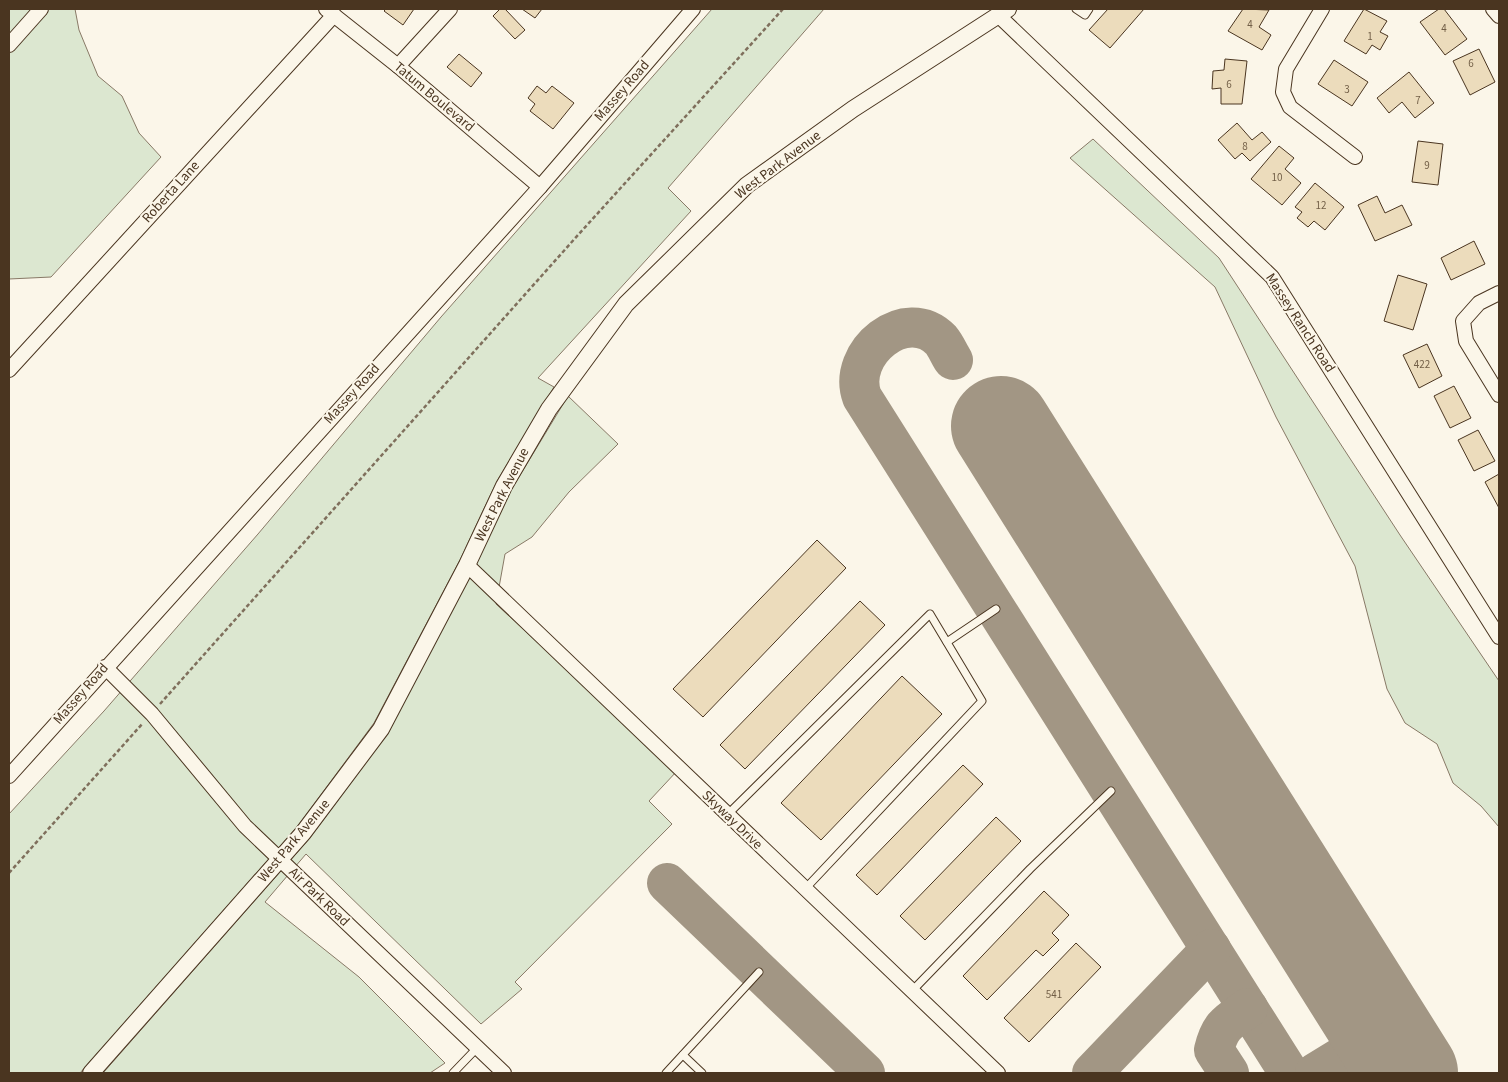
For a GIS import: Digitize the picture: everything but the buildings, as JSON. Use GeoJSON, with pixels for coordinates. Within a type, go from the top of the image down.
{"type":"FeatureCollection","features":[{"type":"Feature","properties":{"kind":"street"},"geometry":{"type":"LineString","coordinates":[[9,45],[42,9]]}},
{"type":"Feature","properties":{"kind":"street"},"geometry":{"type":"LineString","coordinates":[[398,66],[450,9]]}},
{"type":"Feature","properties":{"kind":"street","name":"Massey Road"},"geometry":{"type":"LineString","coordinates":[[9,776],[105,667],[540,187],[694,9]]}},
{"type":"Feature","properties":{"kind":"street"},"geometry":{"type":"LineString","coordinates":[[1322,9],[1286,69],[1283,92],[1290,107],[1356,157]]}},
{"type":"Feature","properties":{"kind":"street"},"geometry":{"type":"LineString","coordinates":[[1493,9],[1499,16]]}},
{"type":"Feature","properties":{"kind":"street","name":"Tatum Boulevard"},"geometry":{"type":"LineString","coordinates":[[330,12],[398,66],[540,187]]}},
{"type":"Feature","properties":{"kind":"street","name":"Roberta Lane"},"geometry":{"type":"LineString","coordinates":[[9,370],[330,12]]}},
{"type":"Feature","properties":{"kind":"street","name":"West Park Avenue"},"geometry":{"type":"LineString","coordinates":[[91,1073],[303,834],[381,729],[467,564],[504,486],[549,409],[626,304],[747,185],[853,109],[1004,12]]}},
{"type":"Feature","properties":{"kind":"street","name":"Massey Ranch Road"},"geometry":{"type":"LineString","coordinates":[[1004,12],[1272,277],[1499,637]]}},
{"type":"Feature","properties":{"kind":"street"},"geometry":{"type":"LineString","coordinates":[[1499,293],[1479,303],[1463,321],[1466,342],[1499,395]]}},
{"type":"Feature","properties":{"kind":"street","name":"Skyway Drive"},"geometry":{"type":"LineString","coordinates":[[467,564],[998,1073]]}},
{"type":"Feature","properties":{"kind":"street","name":"Air Park Road"},"geometry":{"type":"LineString","coordinates":[[105,667],[152,714],[245,826],[504,1073]]}},
{"type":"Feature","properties":{"kind":"lane"},"geometry":{"type":"LineString","coordinates":[[1076,9],[1085,15],[1089,9]]}},
{"type":"Feature","properties":{"kind":"lane"},"geometry":{"type":"LineString","coordinates":[[946,642],[996,609]]}},
{"type":"Feature","properties":{"kind":"lane"},"geometry":{"type":"LineString","coordinates":[[727,814],[930,614],[982,701],[805,890]]}},
{"type":"Feature","properties":{"kind":"lane"},"geometry":{"type":"LineString","coordinates":[[912,991],[1030,869],[1111,791]]}},
{"type":"Feature","properties":{"kind":"lane"},"geometry":{"type":"LineString","coordinates":[[666,1073],[760,972]]}},
{"type":"Feature","properties":{"kind":"lane"},"geometry":{"type":"LineString","coordinates":[[453,1073],[477,1048]]}},
{"type":"Feature","properties":{"kind":"lane"},"geometry":{"type":"LineString","coordinates":[[683,1055],[702,1073]]}},
{"type":"Feature","properties":{"kind":"path"},"geometry":{"type":"LineString","coordinates":[[9,873],[571,243],[783,9]]}},
{"type":"Feature","properties":{"kind":"green space"},"geometry":{"type":"Polygon","coordinates":[[[9,9],[75,9],[79,30],[98,76],[122,96],[139,133],[161,157],[51,277],[9,279],[9,9]]]}},
{"type":"Feature","properties":{"kind":"green space"},"geometry":{"type":"Polygon","coordinates":[[[712,9],[824,9],[668,188],[691,211],[538,378],[554,387],[497,481],[460,560],[374,723],[297,827],[80,1073],[9,1073],[9,814],[104,711],[258,534],[441,317],[712,9]]]}},
{"type":"Feature","properties":{"kind":"green space"},"geometry":{"type":"Polygon","coordinates":[[[1093,139],[1219,258],[1400,535],[1499,681],[1499,827],[1481,806],[1453,783],[1437,744],[1405,723],[1387,689],[1355,566],[1276,417],[1215,287],[1070,158],[1093,139]]]}},
{"type":"Feature","properties":{"kind":"green space"},"geometry":{"type":"Polygon","coordinates":[[[568,396],[618,444],[569,492],[532,537],[505,554],[496,604],[677,771],[649,801],[672,824],[515,982],[522,989],[481,1024],[306,854],[265,902],[359,977],[445,1063],[430,1073],[103,1073],[309,839],[388,733],[511,490],[568,396]]]}},
{"type":"Feature","properties":{"kind":"taxiway"},"geometry":{"type":"LineString","coordinates":[[953,360],[941,340],[927,330],[912,328],[896,331],[882,338],[871,350],[863,364],[859,380],[862,397],[1289,1073]]}},
{"type":"Feature","properties":{"kind":"taxiway"},"geometry":{"type":"LineString","coordinates":[[667,883],[865,1073]]}},
{"type":"Feature","properties":{"kind":"taxiway"},"geometry":{"type":"LineString","coordinates":[[1092,1073],[1211,949]]}},
{"type":"Feature","properties":{"kind":"taxiway"},"geometry":{"type":"LineString","coordinates":[[1229,1073],[1214,1050],[1216,1042],[1222,1029],[1248,1008]]}},
{"type":"Feature","properties":{"kind":"taxiway"},"geometry":{"type":"LineString","coordinates":[[1315,1073],[1382,1032]]}},
{"type":"Feature","properties":{"kind":"runway"},"geometry":{"type":"LineString","coordinates":[[1001,426],[1408,1073]]}}]}
